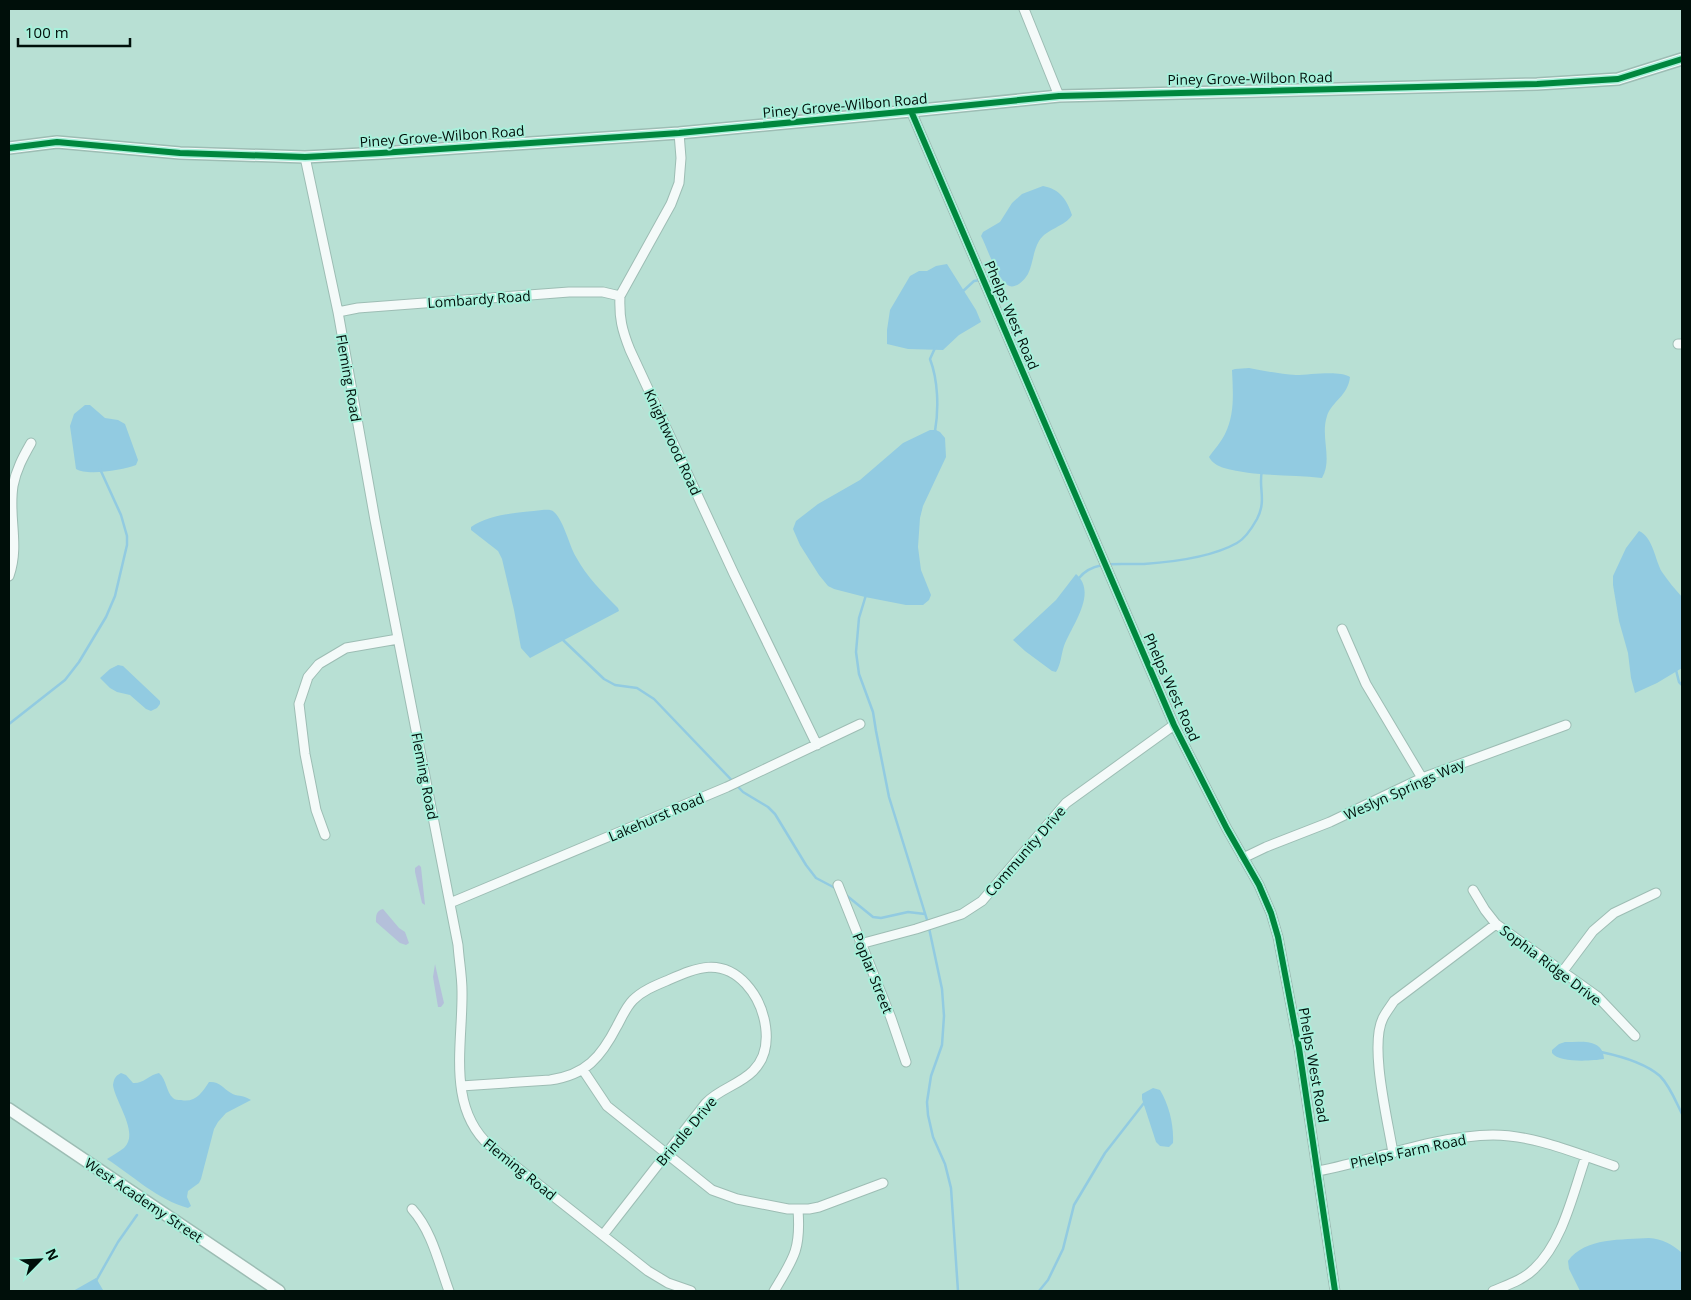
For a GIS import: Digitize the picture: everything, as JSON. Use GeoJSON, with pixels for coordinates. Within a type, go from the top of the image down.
{"type":"FeatureCollection","features":[{"type":"Feature","properties":{"kind":"street"},"geometry":{"type":"LineString","coordinates":[[1024,9],[1059,96]]}},
{"type":"Feature","properties":{"kind":"street","name":"Piney Grove-Wilbon Road"},"geometry":{"type":"LineString","coordinates":[[9,148],[57,142],[180,153],[305,157],[381,154],[680,133],[1059,96],[1546,83],[1618,78],[1682,59]]}},
{"type":"Feature","properties":{"kind":"street","name":"Phelps West Road"},"geometry":{"type":"LineString","coordinates":[[911,111],[1174,725],[1226,829],[1260,885],[1271,913],[1278,937],[1299,1048],[1335,1291]]}},
{"type":"Feature","properties":{"kind":"street"},"geometry":{"type":"LineString","coordinates":[[620,296],[671,204],[679,184],[680,133]]}},
{"type":"Feature","properties":{"kind":"street","name":"Fleming Road"},"geometry":{"type":"LineString","coordinates":[[305,157],[338,312],[352,398],[458,945],[462,991],[460,1025],[461,1086],[469,1119],[482,1139],[602,1235],[658,1277],[691,1291]]}},
{"type":"Feature","properties":{"kind":"street","name":"Lombardy Road"},"geometry":{"type":"LineString","coordinates":[[338,312],[358,308],[569,292],[603,292],[620,296]]}},
{"type":"Feature","properties":{"kind":"street","name":"Knightwood Road"},"geometry":{"type":"LineString","coordinates":[[620,296],[621,328],[630,350],[738,583],[817,745]]}},
{"type":"Feature","properties":{"kind":"street"},"geometry":{"type":"LineString","coordinates":[[9,576],[15,545],[12,488],[17,468],[31,443]]}},
{"type":"Feature","properties":{"kind":"street"},"geometry":{"type":"LineString","coordinates":[[1342,629],[1366,684],[1422,778]]}},
{"type":"Feature","properties":{"kind":"street"},"geometry":{"type":"LineString","coordinates":[[325,835],[316,810],[305,754],[299,704],[308,677],[319,664],[346,648],[398,639]]}},
{"type":"Feature","properties":{"kind":"street","name":"Lakehurst Road"},"geometry":{"type":"LineString","coordinates":[[450,903],[727,787],[860,724]]}},
{"type":"Feature","properties":{"kind":"street","name":"Weslyn Springs Way"},"geometry":{"type":"LineString","coordinates":[[1243,858],[1330,822],[1422,778],[1566,724]]}},
{"type":"Feature","properties":{"kind":"street","name":"Community Drive"},"geometry":{"type":"LineString","coordinates":[[860,944],[962,914],[982,901],[1066,803],[1174,725]]}},
{"type":"Feature","properties":{"kind":"street","name":"Poplar Street"},"geometry":{"type":"LineString","coordinates":[[838,885],[891,1018],[906,1062]]}},
{"type":"Feature","properties":{"kind":"street","name":"Sophia Ridge Drive"},"geometry":{"type":"LineString","coordinates":[[1473,890],[1496,924],[1598,997],[1635,1036]]}},
{"type":"Feature","properties":{"kind":"street"},"geometry":{"type":"LineString","coordinates":[[1563,971],[1593,931],[1614,913],[1656,893]]}},
{"type":"Feature","properties":{"kind":"street"},"geometry":{"type":"LineString","coordinates":[[1394,1153],[1379,1074],[1379,1036],[1382,1018],[1394,1001],[1496,924]]}},
{"type":"Feature","properties":{"kind":"street","name":"Brindle Drive"},"geometry":{"type":"LineString","coordinates":[[461,1086],[560,1079],[583,1070],[602,1052],[630,1004],[652,987],[693,969],[712,967],[724,970],[735,975],[745,984],[754,998],[765,1023],[767,1040],[761,1060],[746,1076],[713,1095],[602,1235]]}},
{"type":"Feature","properties":{"kind":"street"},"geometry":{"type":"LineString","coordinates":[[583,1070],[607,1106],[702,1183],[723,1196],[798,1210],[819,1207],[883,1183]]}},
{"type":"Feature","properties":{"kind":"street","name":"West Academy Street"},"geometry":{"type":"LineString","coordinates":[[9,1109],[278,1291]]}},
{"type":"Feature","properties":{"kind":"street","name":"Phelps Farm Road"},"geometry":{"type":"LineString","coordinates":[[1318,1171],[1455,1138],[1494,1135],[1534,1140],[1614,1166]]}},
{"type":"Feature","properties":{"kind":"street"},"geometry":{"type":"LineString","coordinates":[[1493,1291],[1515,1287],[1534,1270],[1553,1246],[1586,1156]]}},
{"type":"Feature","properties":{"kind":"street"},"geometry":{"type":"LineString","coordinates":[[412,1209],[420,1218],[427,1232],[449,1291]]}},
{"type":"Feature","properties":{"kind":"street"},"geometry":{"type":"LineString","coordinates":[[774,1291],[796,1253],[800,1229],[798,1210]]}},
{"type":"Feature","properties":{"kind":"shaded area"},"geometry":{"type":"Polygon","coordinates":[[[1043,186],[1049,187],[1062,196],[1072,215],[1065,222],[1042,237],[1037,245],[1030,270],[1026,277],[1019,284],[1009,286],[998,274],[981,236],[983,232],[1000,222],[1012,203],[1022,194],[1043,186]]]}},
{"type":"Feature","properties":{"kind":"shaded area"},"geometry":{"type":"Polygon","coordinates":[[[947,264],[976,310],[981,322],[959,335],[943,350],[908,349],[887,344],[890,310],[910,276],[919,271],[927,271],[936,266],[947,264]]]}},
{"type":"Feature","properties":{"kind":"shaded area"},"geometry":{"type":"Polygon","coordinates":[[[1249,368],[1290,375],[1332,373],[1350,377],[1349,384],[1332,406],[1327,416],[1325,432],[1327,456],[1322,478],[1236,471],[1213,463],[1210,459],[1209,457],[1223,437],[1230,419],[1233,403],[1232,370],[1249,368]]]}},
{"type":"Feature","properties":{"kind":"shaded area"},"geometry":{"type":"Polygon","coordinates":[[[85,405],[90,405],[105,418],[118,420],[125,424],[138,460],[136,465],[123,469],[97,472],[76,469],[70,426],[74,414],[85,405]]]}},
{"type":"Feature","properties":{"kind":"shaded area"},"geometry":{"type":"Polygon","coordinates":[[[930,430],[940,432],[945,438],[946,457],[923,506],[920,518],[918,547],[921,570],[931,595],[929,600],[923,605],[906,605],[865,597],[828,586],[800,545],[793,529],[796,521],[818,504],[860,480],[903,443],[930,430]]]}},
{"type":"Feature","properties":{"kind":"shaded area"},"geometry":{"type":"Polygon","coordinates":[[[551,510],[558,516],[580,564],[619,611],[530,658],[521,648],[502,559],[498,551],[471,530],[471,527],[496,516],[551,510]]]}},
{"type":"Feature","properties":{"kind":"shaded area"},"geometry":{"type":"Polygon","coordinates":[[[1639,531],[1648,538],[1662,572],[1682,597],[1682,668],[1657,683],[1635,693],[1628,653],[1619,621],[1613,576],[1626,548],[1639,531]]]}},
{"type":"Feature","properties":{"kind":"shaded area"},"geometry":{"type":"Polygon","coordinates":[[[1076,574],[1085,590],[1084,600],[1064,646],[1056,672],[1025,651],[1013,640],[1056,600],[1076,574]]]}},
{"type":"Feature","properties":{"kind":"shaded area"},"geometry":{"type":"Polygon","coordinates":[[[118,665],[123,666],[160,701],[157,708],[151,711],[146,709],[130,695],[110,688],[100,678],[118,665]]]}},
{"type":"Feature","properties":{"kind":"shaded area"},"geometry":{"type":"Polygon","coordinates":[[[419,865],[421,867],[425,905],[422,903],[415,872],[415,868],[419,865]]]}},
{"type":"Feature","properties":{"kind":"shaded area"},"geometry":{"type":"Polygon","coordinates":[[[383,909],[399,928],[405,932],[409,943],[406,945],[400,943],[376,922],[377,914],[383,909]]]}},
{"type":"Feature","properties":{"kind":"shaded area"},"geometry":{"type":"Polygon","coordinates":[[[435,964],[444,1003],[441,1007],[438,1007],[433,977],[435,964]]]}},
{"type":"Feature","properties":{"kind":"shaded area"},"geometry":{"type":"Polygon","coordinates":[[[1565,1042],[1595,1044],[1603,1052],[1604,1059],[1568,1060],[1552,1053],[1552,1050],[1559,1044],[1565,1042]]]}},
{"type":"Feature","properties":{"kind":"shaded area"},"geometry":{"type":"Polygon","coordinates":[[[121,1073],[126,1075],[133,1083],[137,1083],[159,1073],[164,1079],[169,1093],[177,1100],[186,1101],[194,1099],[209,1082],[212,1082],[233,1094],[251,1100],[226,1113],[218,1122],[214,1129],[201,1179],[199,1183],[188,1191],[187,1197],[191,1206],[188,1208],[166,1199],[146,1187],[107,1159],[124,1148],[128,1142],[128,1126],[113,1085],[117,1075],[121,1073]]]}},
{"type":"Feature","properties":{"kind":"shaded area"},"geometry":{"type":"Polygon","coordinates":[[[1153,1088],[1160,1090],[1170,1115],[1173,1143],[1169,1147],[1160,1146],[1156,1142],[1142,1099],[1142,1094],[1153,1088]]]}},
{"type":"Feature","properties":{"kind":"shaded area"},"geometry":{"type":"Polygon","coordinates":[[[1649,1238],[1667,1242],[1682,1253],[1682,1291],[1580,1291],[1569,1269],[1568,1261],[1575,1253],[1605,1241],[1649,1238]]]}},
{"type":"Feature","properties":{"kind":"shaded area"},"geometry":{"type":"Polygon","coordinates":[[[96,1278],[102,1291],[73,1291],[96,1278]]]}},
{"type":"Feature","properties":{"kind":"waterway"},"geometry":{"type":"LineString","coordinates":[[985,278],[1000,273]]}},
{"type":"Feature","properties":{"kind":"waterway"},"geometry":{"type":"LineString","coordinates":[[962,292],[974,281],[980,280]]}},
{"type":"Feature","properties":{"kind":"waterway"},"geometry":{"type":"LineString","coordinates":[[935,348],[930,359],[935,376],[937,394],[935,431]]}},
{"type":"Feature","properties":{"kind":"waterway"},"geometry":{"type":"LineString","coordinates":[[9,724],[65,680],[79,662],[106,617],[115,596],[127,545],[127,536],[121,515],[100,469]]}},
{"type":"Feature","properties":{"kind":"waterway"},"geometry":{"type":"LineString","coordinates":[[1079,578],[1085,572],[1100,565],[1144,564],[1180,560],[1216,552],[1237,543],[1248,532],[1260,512],[1262,471]]}},
{"type":"Feature","properties":{"kind":"waterway"},"geometry":{"type":"LineString","coordinates":[[866,595],[859,618],[856,652],[859,674],[873,712],[889,797],[928,923]]}},
{"type":"Feature","properties":{"kind":"waterway"},"geometry":{"type":"LineString","coordinates":[[562,637],[604,679],[615,685],[637,688],[654,699],[743,792],[768,807],[775,814],[816,878],[837,889]]}},
{"type":"Feature","properties":{"kind":"waterway"},"geometry":{"type":"LineString","coordinates":[[1676,670],[1679,682],[1682,685]]}},
{"type":"Feature","properties":{"kind":"waterway"},"geometry":{"type":"LineString","coordinates":[[846,895],[873,917],[881,918],[908,912],[925,914]]}},
{"type":"Feature","properties":{"kind":"waterway"},"geometry":{"type":"LineString","coordinates":[[929,928],[942,989],[944,1016],[942,1045],[931,1076],[927,1102],[928,1115],[933,1137],[945,1164],[951,1188],[958,1291]]}},
{"type":"Feature","properties":{"kind":"waterway"},"geometry":{"type":"LineString","coordinates":[[1601,1052],[1624,1058],[1654,1071],[1670,1089],[1682,1114]]}},
{"type":"Feature","properties":{"kind":"waterway"},"geometry":{"type":"LineString","coordinates":[[1039,1291],[1048,1280],[1063,1249],[1074,1205],[1105,1153],[1144,1103],[1147,1105]]}},
{"type":"Feature","properties":{"kind":"waterway"},"geometry":{"type":"LineString","coordinates":[[96,1281],[118,1242],[137,1215]]}},
{"type":"Feature","properties":{"kind":"cycle path"},"geometry":{"type":"LineString","coordinates":[[9,148],[57,142],[180,153],[305,157],[381,153],[679,133],[1059,96],[1537,84],[1618,79],[1682,59]]}},
{"type":"Feature","properties":{"kind":"cycle path"},"geometry":{"type":"LineString","coordinates":[[911,111],[1174,725],[1227,829],[1259,885],[1271,913],[1278,937],[1299,1048],[1335,1291]]}}]}
